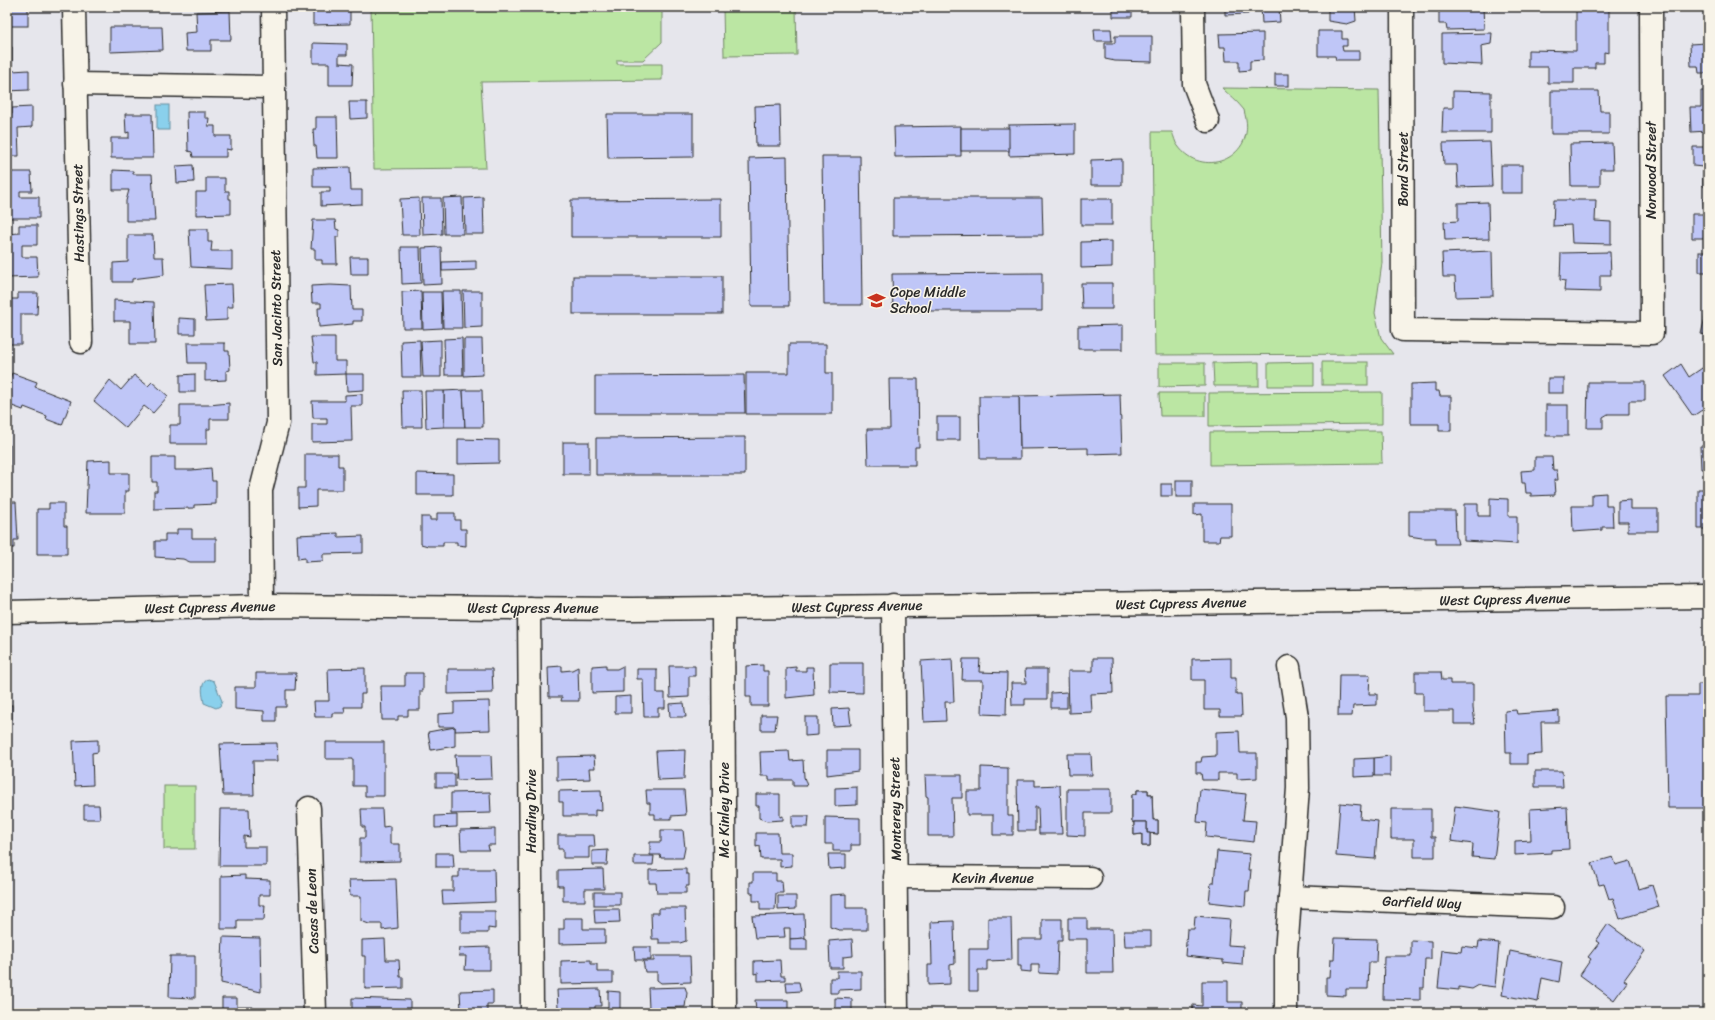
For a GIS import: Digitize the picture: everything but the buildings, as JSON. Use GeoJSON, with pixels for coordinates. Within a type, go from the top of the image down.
{"type":"FeatureCollection","features":[{"type":"Feature","properties":{"kind":"street","name":"Hastings Street"},"geometry":{"type":"LineString","coordinates":[[74,7],[81,342]]}},
{"type":"Feature","properties":{"kind":"street","name":"San Jacinto Street"},"geometry":{"type":"LineString","coordinates":[[262,606],[261,490],[278,424],[273,7]]}},
{"type":"Feature","properties":{"kind":"street"},"geometry":{"type":"LineString","coordinates":[[1193,7],[1194,84],[1208,122]]}},
{"type":"Feature","properties":{"kind":"street","name":"Bond Street"},"geometry":{"type":"LineString","coordinates":[[1402,7],[1403,330],[1652,333]]}},
{"type":"Feature","properties":{"kind":"street","name":"Norwood Street"},"geometry":{"type":"LineString","coordinates":[[1651,7],[1652,333]]}},
{"type":"Feature","properties":{"kind":"street"},"geometry":{"type":"LineString","coordinates":[[75,84],[273,88]]}},
{"type":"Feature","properties":{"kind":"street","name":"West Cypress Avenue"},"geometry":{"type":"LineString","coordinates":[[7,612],[262,606],[723,608],[1708,597]]}},
{"type":"Feature","properties":{"kind":"street","name":"Monterey Street"},"geometry":{"type":"LineString","coordinates":[[893,606],[895,877],[898,1013]]}},
{"type":"Feature","properties":{"kind":"street","name":"Harding Drive"},"geometry":{"type":"LineString","coordinates":[[530,608],[532,1013]]}},
{"type":"Feature","properties":{"kind":"street","name":"Mc Kinley Drive"},"geometry":{"type":"LineString","coordinates":[[723,608],[725,1013]]}},
{"type":"Feature","properties":{"kind":"street"},"geometry":{"type":"LineString","coordinates":[[1286,1013],[1286,953],[1298,788],[1297,716],[1289,667]]}},
{"type":"Feature","properties":{"kind":"street","name":"Casas de Leon"},"geometry":{"type":"LineString","coordinates":[[309,808],[315,1013]]}},
{"type":"Feature","properties":{"kind":"street","name":"Kevin Avenue"},"geometry":{"type":"LineString","coordinates":[[895,877],[1090,878]]}},
{"type":"Feature","properties":{"kind":"street","name":"Garfield Way"},"geometry":{"type":"LineString","coordinates":[[1290,897],[1553,907]]}},
{"type":"Feature","properties":{"kind":"green space"},"geometry":{"type":"Polygon","coordinates":[[[371,7],[662,7],[662,42],[643,60],[617,60],[617,64],[662,64],[662,80],[481,82],[486,168],[374,169],[371,7]]]}},
{"type":"Feature","properties":{"kind":"green space"},"geometry":{"type":"Polygon","coordinates":[[[723,7],[796,7],[797,55],[724,56],[723,7]]]}},
{"type":"Feature","properties":{"kind":"green space"},"geometry":{"type":"Polygon","coordinates":[[[1222,88],[1379,90],[1382,263],[1375,313],[1381,338],[1393,354],[1155,355],[1152,132],[1172,132],[1178,146],[1188,156],[1200,161],[1212,163],[1224,160],[1234,154],[1242,145],[1246,133],[1246,119],[1244,110],[1222,88]]]}},
{"type":"Feature","properties":{"kind":"green space"},"geometry":{"type":"Polygon","coordinates":[[[1259,362],[1259,386],[1214,386],[1213,363],[1259,362]]]}},
{"type":"Feature","properties":{"kind":"green space"},"geometry":{"type":"Polygon","coordinates":[[[1314,362],[1314,386],[1268,386],[1268,363],[1314,362]]]}},
{"type":"Feature","properties":{"kind":"green space"},"geometry":{"type":"Polygon","coordinates":[[[1322,362],[1368,362],[1368,385],[1322,385],[1322,362]]]}},
{"type":"Feature","properties":{"kind":"green space"},"geometry":{"type":"Polygon","coordinates":[[[1159,363],[1205,363],[1205,386],[1159,387],[1159,363]]]}},
{"type":"Feature","properties":{"kind":"green space"},"geometry":{"type":"Polygon","coordinates":[[[1382,392],[1382,424],[1209,426],[1209,393],[1382,392]]]}},
{"type":"Feature","properties":{"kind":"green space"},"geometry":{"type":"Polygon","coordinates":[[[1159,393],[1205,393],[1205,416],[1160,416],[1159,393]]]}},
{"type":"Feature","properties":{"kind":"green space"},"geometry":{"type":"Polygon","coordinates":[[[1381,431],[1382,463],[1210,465],[1210,432],[1381,431]]]}},
{"type":"Feature","properties":{"kind":"green space"},"geometry":{"type":"Polygon","coordinates":[[[164,786],[195,786],[195,849],[164,849],[164,786]]]}},
{"type":"Feature","properties":{"kind":"water"},"geometry":{"type":"Polygon","coordinates":[[[157,105],[169,105],[169,130],[157,130],[157,105]]]}},
{"type":"Feature","properties":{"kind":"water"},"geometry":{"type":"Polygon","coordinates":[[[208,679],[214,681],[222,701],[220,706],[216,708],[204,703],[202,693],[203,684],[208,679]]]}},
{"type":"Feature","properties":{"kind":"place","name":"Cope Middle School"},"geometry":{"type":"Point","coordinates":[877,300]}}]}
